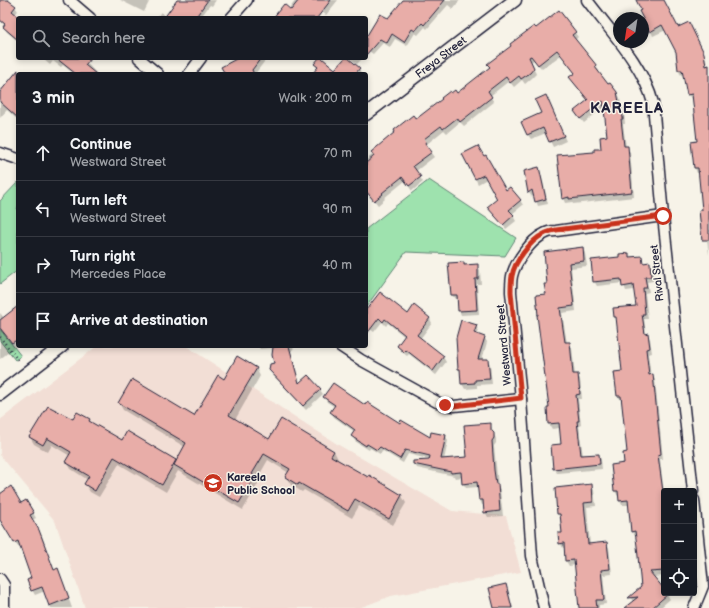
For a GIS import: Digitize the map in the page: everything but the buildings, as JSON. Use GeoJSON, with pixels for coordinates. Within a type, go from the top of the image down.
{"type":"FeatureCollection","features":[{"type":"Feature","properties":{"kind":"street"},"geometry":{"type":"LineString","coordinates":[[69,0],[88,16]]}},
{"type":"Feature","properties":{"kind":"street"},"geometry":{"type":"LineString","coordinates":[[233,16],[247,0]]}},
{"type":"Feature","properties":{"kind":"street","name":"Freya Street"},"geometry":{"type":"LineString","coordinates":[[368,112],[515,0]]}},
{"type":"Feature","properties":{"kind":"street","name":"Rival Street"},"geometry":{"type":"LineString","coordinates":[[587,0],[639,69],[650,90],[653,103],[663,216],[693,488]]}},
{"type":"Feature","properties":{"kind":"street"},"geometry":{"type":"LineString","coordinates":[[141,60],[156,72]]}},
{"type":"Feature","properties":{"kind":"street"},"geometry":{"type":"LineString","coordinates":[[190,72],[200,60]]}},
{"type":"Feature","properties":{"kind":"street"},"geometry":{"type":"LineString","coordinates":[[0,152],[16,159]]}},
{"type":"Feature","properties":{"kind":"street","name":"Westward Street"},"geometry":{"type":"LineString","coordinates":[[544,608],[532,556],[521,398],[511,292],[512,276],[524,252],[544,233],[556,230],[663,216]]}},
{"type":"Feature","properties":{"kind":"street"},"geometry":{"type":"LineString","coordinates":[[0,394],[59,348]]}},
{"type":"Feature","properties":{"kind":"street"},"geometry":{"type":"LineString","coordinates":[[343,348],[361,360],[445,405],[454,406],[521,398]]}},
{"type":"Feature","properties":{"kind":"street"},"geometry":{"type":"LineString","coordinates":[[694,608],[703,586],[697,524]]}},
{"type":"Feature","properties":{"kind":"street"},"geometry":{"type":"LineString","coordinates":[[0,579],[4,585],[4,608]]}},
{"type":"Feature","properties":{"kind":"path"},"geometry":{"type":"LineString","coordinates":[[0,337],[18,360]]}},
{"type":"Feature","properties":{"kind":"shaded area","name":"Kareela Public School"},"geometry":{"type":"Polygon","coordinates":[[[94,348],[189,348],[337,444],[452,511],[506,516],[521,572],[391,596],[359,608],[85,608],[55,521],[0,455],[0,420],[94,348]]]}},
{"type":"Feature","properties":{"kind":"green space"},"geometry":{"type":"Polygon","coordinates":[[[429,180],[516,238],[505,256],[406,252],[368,304],[368,227],[429,180]]]}},
{"type":"Feature","properties":{"kind":"green space"},"geometry":{"type":"Polygon","coordinates":[[[16,184],[16,272],[0,284],[0,201],[16,184]]]}},
{"type":"Feature","properties":{"kind":"green space"},"geometry":{"type":"Polygon","coordinates":[[[0,329],[21,356],[15,360],[0,341],[0,329]]]}},
{"type":"Feature","properties":{"kind":"place","name":"Kareela Public School"},"geometry":{"type":"Point","coordinates":[213,483]}},
{"type":"Feature","properties":{"kind":"district","name":"KAREELA"},"geometry":{"type":"Point","coordinates":[627,108]}},
{"type":"Feature","properties":{"kind":"route"},"geometry":{"type":"LineString","coordinates":[[445,405],[454,406],[521,398],[511,292],[512,276],[524,252],[535,240],[544,233],[556,230],[663,216]]}}]}
